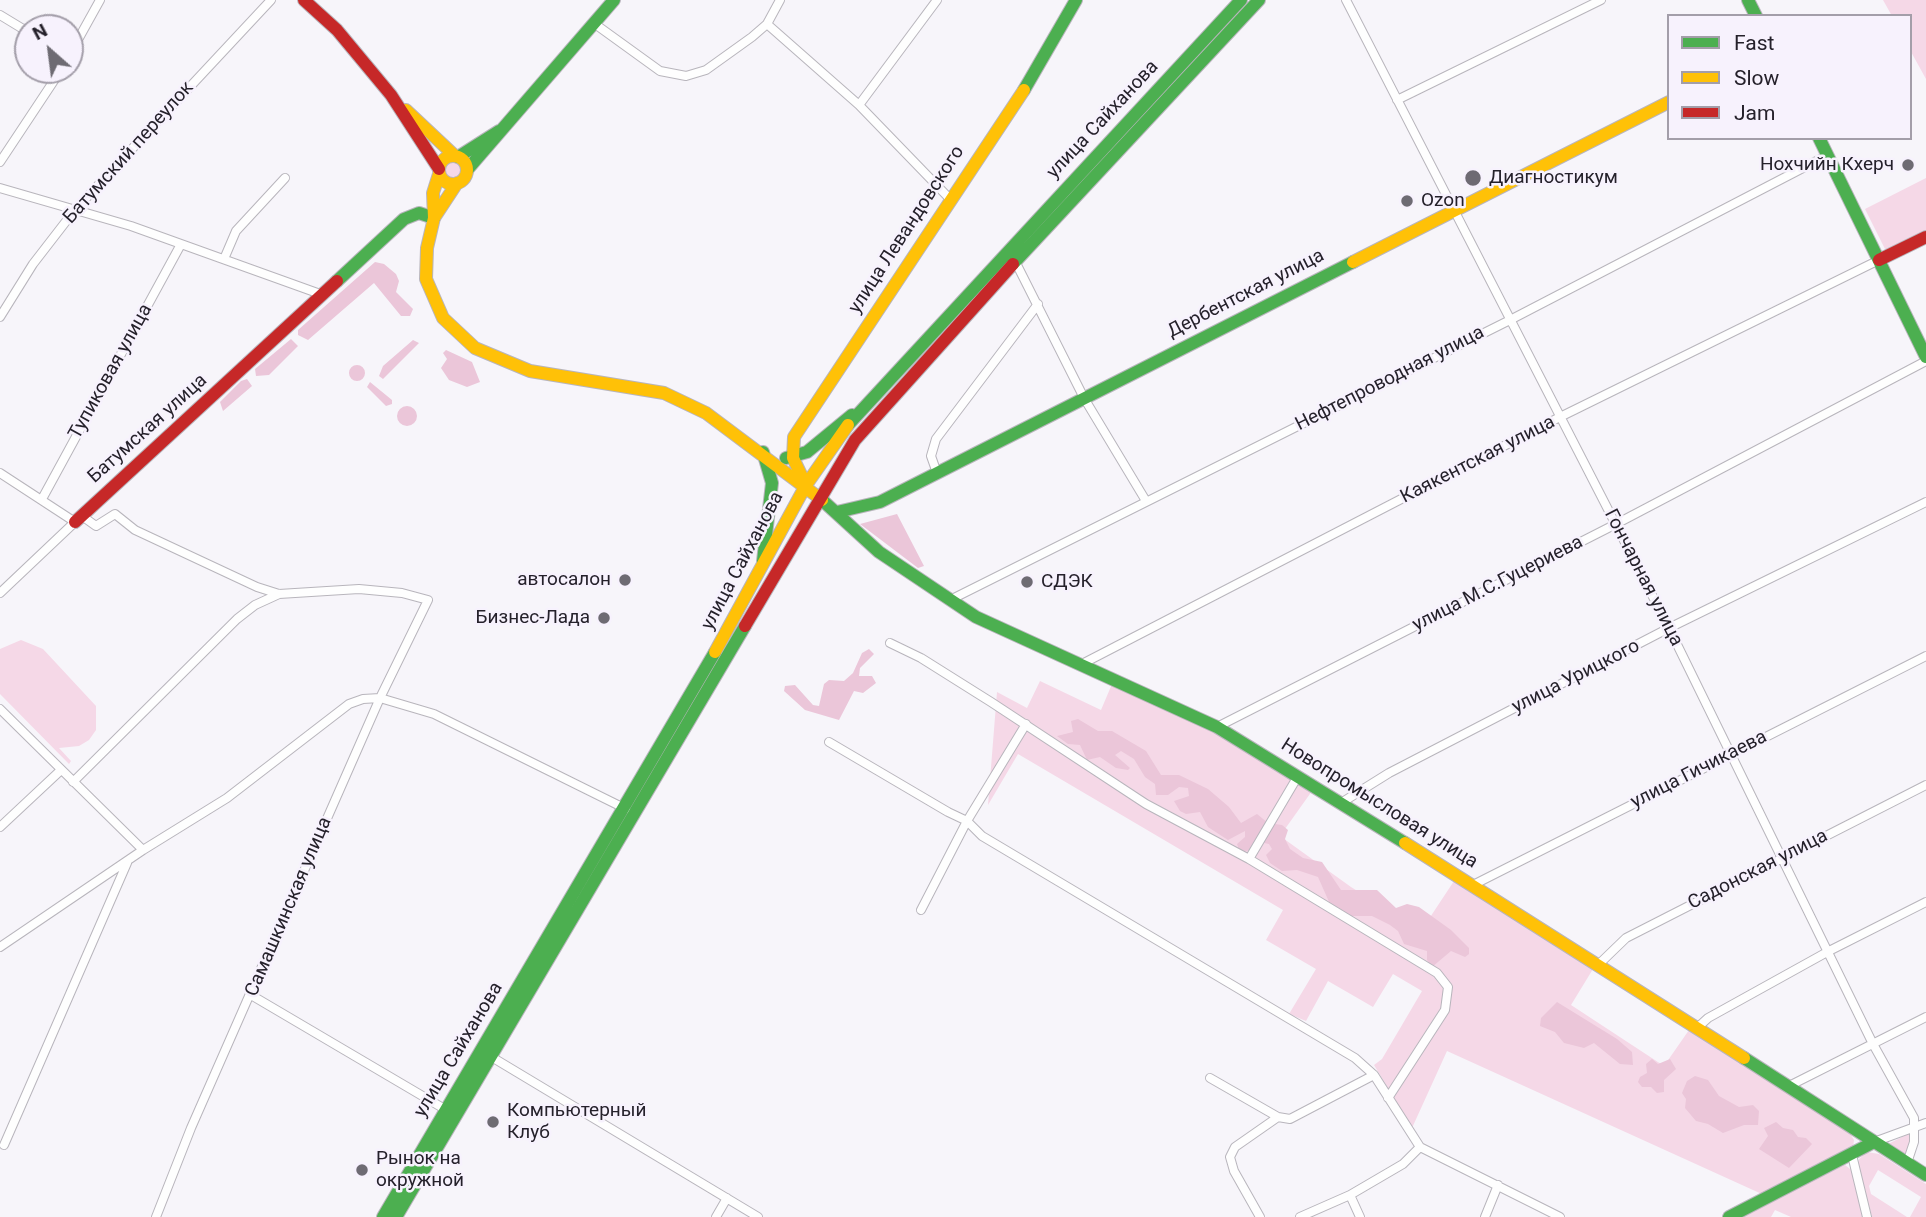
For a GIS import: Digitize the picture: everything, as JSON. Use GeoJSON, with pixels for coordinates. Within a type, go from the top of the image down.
{"type":"FeatureCollection","features":[{"type":"Feature","properties":{"kind":"main road"},"geometry":{"type":"LineString","coordinates":[[304,0],[337,30],[391,95],[467,170]]}},
{"type":"Feature","properties":{"kind":"main road"},"geometry":{"type":"LineString","coordinates":[[434,218],[467,170],[492,145],[502,129],[614,0]]}},
{"type":"Feature","properties":{"kind":"main road","name":"улица Левандовского"},"geometry":{"type":"LineString","coordinates":[[793,458],[794,437],[1026,87],[1076,0]]}},
{"type":"Feature","properties":{"kind":"main road","name":"улица Сайханова"},"geometry":{"type":"LineString","coordinates":[[629,811],[855,440],[1010,257],[1241,0]]}},
{"type":"Feature","properties":{"kind":"main road","name":"улица Сайханова"},"geometry":{"type":"LineString","coordinates":[[629,811],[806,485],[863,405],[1259,0]]}},
{"type":"Feature","properties":{"kind":"main road"},"geometry":{"type":"LineString","coordinates":[[391,95],[439,171],[448,183],[457,183]]}},
{"type":"Feature","properties":{"kind":"main road","name":"Дербентская улица"},"geometry":{"type":"LineString","coordinates":[[837,512],[880,502],[1667,103]]}},
{"type":"Feature","properties":{"kind":"main road"},"geometry":{"type":"LineString","coordinates":[[434,218],[433,192],[444,159],[456,157],[502,129]]}},
{"type":"Feature","properties":{"kind":"main road"},"geometry":{"type":"LineString","coordinates":[[1820,140],[1926,359]]}},
{"type":"Feature","properties":{"kind":"main road","name":"Батумская улица"},"geometry":{"type":"LineString","coordinates":[[79,519],[404,219],[419,213],[434,218]]}},
{"type":"Feature","properties":{"kind":"main road","name":"Новопромысловая улица"},"geometry":{"type":"LineString","coordinates":[[434,218],[426,265],[429,292],[443,318],[465,341],[494,357],[530,370],[672,396],[706,413],[763,451],[820,496],[880,552],[950,600],[1002,630],[1217,727],[1473,885],[1926,1175]]}},
{"type":"Feature","properties":{"kind":"main road"},"geometry":{"type":"LineString","coordinates":[[1879,260],[1926,237]]}},
{"type":"Feature","properties":{"kind":"main road"},"geometry":{"type":"LineString","coordinates":[[763,451],[782,458],[793,458],[807,452],[863,405]]}},
{"type":"Feature","properties":{"kind":"main road"},"geometry":{"type":"LineString","coordinates":[[763,451],[772,483],[763,563]]}},
{"type":"Feature","properties":{"kind":"main road"},"geometry":{"type":"LineString","coordinates":[[793,458],[806,485]]}},
{"type":"Feature","properties":{"kind":"main road"},"geometry":{"type":"LineString","coordinates":[[396,1217],[451,1113],[629,811]]}},
{"type":"Feature","properties":{"kind":"main road","name":"улица Сайханова"},"geometry":{"type":"LineString","coordinates":[[383,1217],[451,1113]]}},
{"type":"Feature","properties":{"kind":"main road"},"geometry":{"type":"LineString","coordinates":[[1729,1217],[1874,1142]]}},
{"type":"Feature","properties":{"kind":"street"},"geometry":{"type":"LineString","coordinates":[[84,29],[100,0]]}},
{"type":"Feature","properties":{"kind":"street","name":"Батумский переулок"},"geometry":{"type":"LineString","coordinates":[[0,317],[33,264],[74,211],[271,0]]}},
{"type":"Feature","properties":{"kind":"street"},"geometry":{"type":"LineString","coordinates":[[594,23],[660,71],[686,76],[706,71],[767,24],[780,0]]}},
{"type":"Feature","properties":{"kind":"street"},"geometry":{"type":"LineString","coordinates":[[859,106],[937,0]]}},
{"type":"Feature","properties":{"kind":"street","name":"Гончарная улица"},"geometry":{"type":"LineString","coordinates":[[1346,0],[1452,211],[1670,628],[1873,1044],[1916,1126]]}},
{"type":"Feature","properties":{"kind":"street"},"geometry":{"type":"LineString","coordinates":[[1397,100],[1601,0]]}},
{"type":"Feature","properties":{"kind":"street"},"geometry":{"type":"LineString","coordinates":[[767,24],[859,106],[950,199]]}},
{"type":"Feature","properties":{"kind":"street"},"geometry":{"type":"LineString","coordinates":[[0,162],[52,84]]}},
{"type":"Feature","properties":{"kind":"street","name":"Нефтепроводная улица"},"geometry":{"type":"LineString","coordinates":[[950,600],[1510,320],[1828,155]]}},
{"type":"Feature","properties":{"kind":"street"},"geometry":{"type":"LineString","coordinates":[[224,259],[236,231],[285,178]]}},
{"type":"Feature","properties":{"kind":"street"},"geometry":{"type":"LineString","coordinates":[[0,188],[131,226],[180,246],[323,295]]}},
{"type":"Feature","properties":{"kind":"street","name":"Тупиковая улица"},"geometry":{"type":"LineString","coordinates":[[42,499],[180,246]]}},
{"type":"Feature","properties":{"kind":"street"},"geometry":{"type":"LineString","coordinates":[[1010,257],[1038,304],[1084,398],[1146,501]]}},
{"type":"Feature","properties":{"kind":"street","name":"Каякентская улица"},"geometry":{"type":"LineString","coordinates":[[1079,665],[1560,417],[1879,260]]}},
{"type":"Feature","properties":{"kind":"street"},"geometry":{"type":"LineString","coordinates":[[937,473],[931,456],[936,439],[1038,304]]}},
{"type":"Feature","properties":{"kind":"street","name":"улица М.С.Гуцериева"},"geometry":{"type":"LineString","coordinates":[[1217,727],[1616,524],[1926,359]]}},
{"type":"Feature","properties":{"kind":"street"},"geometry":{"type":"LineString","coordinates":[[1,475],[79,519],[96,526],[115,514],[135,530],[257,587],[279,594]]}},
{"type":"Feature","properties":{"kind":"street","name":"улица Урицкого"},"geometry":{"type":"LineString","coordinates":[[1342,803],[1388,773],[1670,628],[1926,502]]}},
{"type":"Feature","properties":{"kind":"street","name":"Батумская улица"},"geometry":{"type":"LineString","coordinates":[[0,593],[79,519]]}},
{"type":"Feature","properties":{"kind":"street","name":"Самашкинская улица"},"geometry":{"type":"LineString","coordinates":[[156,1217],[191,1128],[380,698],[428,600],[402,593],[359,589],[279,594]]}},
{"type":"Feature","properties":{"kind":"street"},"geometry":{"type":"LineString","coordinates":[[73,782],[237,619],[255,604],[279,594]]}},
{"type":"Feature","properties":{"kind":"street"},"geometry":{"type":"LineString","coordinates":[[890,643],[921,658],[1026,724],[1146,804],[1249,859],[1433,969],[1443,979],[1449,995],[1445,1010],[1388,1098]]}},
{"type":"Feature","properties":{"kind":"street","name":"улица Гичикаева"},"geometry":{"type":"LineString","coordinates":[[1473,885],[1926,656]]}},
{"type":"Feature","properties":{"kind":"street"},"geometry":{"type":"LineString","coordinates":[[0,947],[142,850],[227,798],[349,704],[380,698],[434,713],[629,811]]}},
{"type":"Feature","properties":{"kind":"street"},"geometry":{"type":"LineString","coordinates":[[1,711],[142,850]]}},
{"type":"Feature","properties":{"kind":"street"},"geometry":{"type":"LineString","coordinates":[[920,910],[967,821],[1026,724]]}},
{"type":"Feature","properties":{"kind":"street"},"geometry":{"type":"LineString","coordinates":[[829,743],[947,813],[967,821],[1006,851],[1215,972],[1276,1013],[1332,1043],[1374,1075],[1420,1147],[1560,1217]]}},
{"type":"Feature","properties":{"kind":"street"},"geometry":{"type":"LineString","coordinates":[[0,827],[61,770]]}},
{"type":"Feature","properties":{"kind":"street"},"geometry":{"type":"LineString","coordinates":[[1249,859],[1298,776]]}},
{"type":"Feature","properties":{"kind":"street","name":"Садонская улица"},"geometry":{"type":"LineString","coordinates":[[1597,966],[1626,938],[1926,785]]}},
{"type":"Feature","properties":{"kind":"street"},"geometry":{"type":"LineString","coordinates":[[4,1145],[128,860]]}},
{"type":"Feature","properties":{"kind":"street"},"geometry":{"type":"LineString","coordinates":[[1696,1029],[1707,1018],[1829,951],[1926,902]]}},
{"type":"Feature","properties":{"kind":"street"},"geometry":{"type":"LineString","coordinates":[[251,995],[451,1113]]}},
{"type":"Feature","properties":{"kind":"street"},"geometry":{"type":"LineString","coordinates":[[1787,1087],[1926,1017]]}},
{"type":"Feature","properties":{"kind":"street"},"geometry":{"type":"LineString","coordinates":[[487,1054],[758,1217]]}},
{"type":"Feature","properties":{"kind":"street"},"geometry":{"type":"LineString","coordinates":[[1210,1077],[1278,1117],[1290,1119],[1374,1075]]}},
{"type":"Feature","properties":{"kind":"street"},"geometry":{"type":"LineString","coordinates":[[1260,1217],[1234,1171],[1230,1157],[1235,1147],[1278,1117]]}},
{"type":"Feature","properties":{"kind":"street"},"geometry":{"type":"LineString","coordinates":[[1874,1142],[1926,1123]]}},
{"type":"Feature","properties":{"kind":"street"},"geometry":{"type":"LineString","coordinates":[[1907,1163],[1916,1126]]}},
{"type":"Feature","properties":{"kind":"street"},"geometry":{"type":"LineString","coordinates":[[1300,1217],[1350,1195],[1403,1164],[1420,1147]]}},
{"type":"Feature","properties":{"kind":"street"},"geometry":{"type":"LineString","coordinates":[[1852,1154],[1867,1217]]}},
{"type":"Feature","properties":{"kind":"street"},"geometry":{"type":"LineString","coordinates":[[1485,1217],[1497,1185]]}},
{"type":"Feature","properties":{"kind":"street"},"geometry":{"type":"LineString","coordinates":[[1350,1195],[1360,1217]]}},
{"type":"Feature","properties":{"kind":"street"},"geometry":{"type":"LineString","coordinates":[[716,1217],[727,1198]]}},
{"type":"Feature","properties":{"kind":"shaded area"},"geometry":{"type":"Polygon","coordinates":[[[1883,0],[1926,0],[1926,79],[1912,54],[1912,14],[1891,14],[1883,0]]]}},
{"type":"Feature","properties":{"kind":"shaded area"},"geometry":{"type":"Polygon","coordinates":[[[453,162],[459,165],[462,171],[459,177],[453,180],[447,177],[444,171],[447,165],[453,162]]]}},
{"type":"Feature","properties":{"kind":"shaded area"},"geometry":{"type":"Polygon","coordinates":[[[1926,178],[1926,231],[1886,251],[1865,209],[1926,178]]]}},
{"type":"Feature","properties":{"kind":"shaded area"},"geometry":{"type":"Polygon","coordinates":[[[375,262],[384,264],[396,274],[399,281],[396,292],[413,309],[410,316],[401,316],[374,283],[308,340],[298,335],[298,330],[375,262]]]}},
{"type":"Feature","properties":{"kind":"shaded area"},"geometry":{"type":"Polygon","coordinates":[[[291,339],[298,346],[269,375],[256,376],[255,369],[291,339]]]}},
{"type":"Feature","properties":{"kind":"shaded area"},"geometry":{"type":"Polygon","coordinates":[[[413,340],[419,343],[383,379],[379,376],[383,366],[413,340]]]}},
{"type":"Feature","properties":{"kind":"shaded area"},"geometry":{"type":"Polygon","coordinates":[[[446,350],[472,362],[480,382],[467,387],[449,380],[441,368],[447,359],[443,353],[446,350]]]}},
{"type":"Feature","properties":{"kind":"shaded area"},"geometry":{"type":"Polygon","coordinates":[[[357,365],[363,367],[363,379],[357,381],[351,379],[349,373],[351,367],[357,365]]]}},
{"type":"Feature","properties":{"kind":"shaded area"},"geometry":{"type":"Polygon","coordinates":[[[247,379],[252,386],[223,411],[220,402],[241,381],[247,379]]]}},
{"type":"Feature","properties":{"kind":"shaded area"},"geometry":{"type":"Polygon","coordinates":[[[370,382],[392,400],[392,404],[386,406],[367,387],[370,382]]]}},
{"type":"Feature","properties":{"kind":"shaded area"},"geometry":{"type":"Polygon","coordinates":[[[407,406],[414,409],[417,416],[414,423],[407,426],[400,423],[397,416],[400,409],[407,406]]]}},
{"type":"Feature","properties":{"kind":"shaded area"},"geometry":{"type":"Polygon","coordinates":[[[897,514],[924,566],[918,568],[860,524],[897,514]]]}},
{"type":"Feature","properties":{"kind":"shaded area"},"geometry":{"type":"Polygon","coordinates":[[[21,640],[43,649],[96,706],[96,730],[89,740],[79,746],[59,748],[71,761],[69,764],[0,694],[0,649],[21,640]]]}},
{"type":"Feature","properties":{"kind":"shaded area"},"geometry":{"type":"Polygon","coordinates":[[[869,649],[874,654],[860,668],[859,676],[872,676],[876,683],[863,693],[854,691],[839,720],[805,710],[784,691],[785,686],[795,685],[813,705],[819,706],[824,684],[829,680],[844,681],[853,673],[862,653],[869,649]]]}},
{"type":"Feature","properties":{"kind":"shaded area"},"geometry":{"type":"Polygon","coordinates":[[[1040,681],[1101,710],[1112,684],[1217,733],[1312,791],[1280,836],[1351,887],[1421,931],[1454,881],[1593,969],[1571,1005],[1664,1066],[1689,1030],[1849,1132],[1854,1140],[1853,1148],[1764,1195],[1447,1051],[1412,1128],[1374,1065],[1382,1059],[1422,991],[1393,974],[1373,1007],[1328,981],[1306,1021],[1289,1014],[1316,969],[1266,940],[1283,910],[1018,754],[988,805],[997,692],[1027,708],[1040,681]]]}},
{"type":"Feature","properties":{"kind":"shaded area"},"geometry":{"type":"Polygon","coordinates":[[[1078,719],[1098,731],[1112,731],[1146,751],[1161,775],[1179,775],[1208,789],[1229,807],[1241,823],[1257,814],[1268,823],[1282,825],[1288,830],[1285,839],[1290,849],[1303,858],[1322,862],[1341,890],[1377,890],[1396,908],[1407,904],[1419,907],[1451,930],[1469,948],[1469,954],[1465,957],[1451,951],[1432,967],[1427,960],[1427,951],[1404,944],[1398,931],[1390,925],[1372,916],[1350,916],[1330,904],[1318,877],[1297,870],[1282,871],[1270,863],[1266,855],[1272,849],[1269,844],[1264,843],[1245,852],[1239,850],[1237,844],[1245,837],[1245,831],[1228,840],[1208,827],[1200,812],[1186,814],[1180,811],[1174,801],[1189,796],[1188,788],[1179,787],[1168,795],[1156,795],[1155,784],[1145,777],[1134,759],[1121,751],[1115,755],[1130,768],[1128,770],[1116,768],[1100,757],[1087,760],[1080,745],[1068,744],[1057,736],[1073,732],[1071,721],[1078,719]]]}},
{"type":"Feature","properties":{"kind":"shaded area"},"geometry":{"type":"Polygon","coordinates":[[[1557,1002],[1617,1039],[1632,1052],[1633,1065],[1620,1064],[1594,1043],[1584,1048],[1564,1043],[1555,1032],[1540,1026],[1541,1018],[1557,1002]]]}},
{"type":"Feature","properties":{"kind":"shaded area"},"geometry":{"type":"Polygon","coordinates":[[[1652,1059],[1658,1064],[1670,1059],[1676,1069],[1664,1080],[1664,1092],[1657,1093],[1651,1087],[1642,1087],[1638,1082],[1640,1077],[1647,1073],[1646,1064],[1652,1059]]]}},
{"type":"Feature","properties":{"kind":"shaded area"},"geometry":{"type":"Polygon","coordinates":[[[1695,1076],[1708,1080],[1719,1096],[1739,1107],[1753,1105],[1759,1111],[1758,1125],[1744,1125],[1723,1133],[1708,1124],[1696,1121],[1685,1108],[1686,1099],[1682,1093],[1687,1081],[1695,1076]]]}},
{"type":"Feature","properties":{"kind":"shaded area"},"geometry":{"type":"Polygon","coordinates":[[[1776,1122],[1812,1144],[1789,1168],[1759,1149],[1768,1136],[1764,1128],[1776,1122]]]}},
{"type":"Feature","properties":{"kind":"shaded area"},"geometry":{"type":"Polygon","coordinates":[[[1908,1134],[1912,1136],[1906,1156],[1888,1144],[1908,1134]]]}},
{"type":"Feature","properties":{"kind":"shaded area"},"geometry":{"type":"Polygon","coordinates":[[[1867,1152],[1879,1154],[1926,1184],[1926,1217],[1910,1217],[1921,1197],[1878,1170],[1869,1186],[1871,1194],[1907,1217],[1872,1217],[1858,1164],[1859,1159],[1867,1152]]]}},
{"type":"Feature","properties":{"kind":"shaded area"},"geometry":{"type":"Polygon","coordinates":[[[1845,1165],[1854,1172],[1864,1217],[1791,1217],[1775,1210],[1771,1217],[1738,1217],[1845,1165]]]}},
{"type":"Feature","properties":{"kind":"traffic: fast"},"geometry":{"type":"LineString","coordinates":[[467,170],[614,0]]}},
{"type":"Feature","properties":{"kind":"traffic: fast"},"geometry":{"type":"LineString","coordinates":[[1024,90],[1076,0]]}},
{"type":"Feature","properties":{"kind":"traffic: fast"},"geometry":{"type":"LineString","coordinates":[[848,425],[1241,0]]}},
{"type":"Feature","properties":{"kind":"traffic: fast"},"geometry":{"type":"LineString","coordinates":[[1013,264],[1259,0]]}},
{"type":"Feature","properties":{"kind":"traffic: fast"},"geometry":{"type":"LineString","coordinates":[[1748,0],[1755,14]]}},
{"type":"Feature","properties":{"kind":"traffic: fast"},"geometry":{"type":"LineString","coordinates":[[458,157],[499,131]]}},
{"type":"Feature","properties":{"kind":"traffic: fast"},"geometry":{"type":"LineString","coordinates":[[1820,140],[1926,357]]}},
{"type":"Feature","properties":{"kind":"traffic: fast"},"geometry":{"type":"LineString","coordinates":[[337,281],[404,219],[419,213],[434,218]]}},
{"type":"Feature","properties":{"kind":"traffic: fast"},"geometry":{"type":"LineString","coordinates":[[837,512],[880,502],[1353,262]]}},
{"type":"Feature","properties":{"kind":"traffic: fast"},"geometry":{"type":"LineString","coordinates":[[786,458],[807,452],[852,415]]}},
{"type":"Feature","properties":{"kind":"traffic: fast"},"geometry":{"type":"LineString","coordinates":[[763,452],[772,483],[763,561]]}},
{"type":"Feature","properties":{"kind":"traffic: fast"},"geometry":{"type":"LineString","coordinates":[[822,500],[879,552],[976,617],[1217,727],[1405,843]]}},
{"type":"Feature","properties":{"kind":"traffic: fast"},"geometry":{"type":"LineString","coordinates":[[396,1217],[745,626]]}},
{"type":"Feature","properties":{"kind":"traffic: fast"},"geometry":{"type":"LineString","coordinates":[[383,1217],[715,652]]}},
{"type":"Feature","properties":{"kind":"traffic: fast"},"geometry":{"type":"LineString","coordinates":[[1744,1058],[1926,1175]]}},
{"type":"Feature","properties":{"kind":"traffic: fast"},"geometry":{"type":"LineString","coordinates":[[1729,1217],[1874,1142]]}},
{"type":"Feature","properties":{"kind":"traffic: slow"},"geometry":{"type":"LineString","coordinates":[[804,481],[793,458],[794,437],[1024,90]]}},
{"type":"Feature","properties":{"kind":"traffic: slow"},"geometry":{"type":"LineString","coordinates":[[1353,262],[1667,103]]}},
{"type":"Feature","properties":{"kind":"traffic: slow"},"geometry":{"type":"LineString","coordinates":[[406,110],[455,156]]}},
{"type":"Feature","properties":{"kind":"traffic: slow"},"geometry":{"type":"LineString","coordinates":[[453,156],[463,160],[467,170],[463,180],[453,184],[443,180],[439,170],[443,160],[453,156]]}},
{"type":"Feature","properties":{"kind":"traffic: slow"},"geometry":{"type":"LineString","coordinates":[[434,218],[433,193],[439,174]]}},
{"type":"Feature","properties":{"kind":"traffic: slow"},"geometry":{"type":"LineString","coordinates":[[457,183],[434,218],[427,248],[426,279],[443,318],[475,348],[530,371],[664,393],[706,413],[822,500]]}},
{"type":"Feature","properties":{"kind":"traffic: slow"},"geometry":{"type":"LineString","coordinates":[[715,652],[806,485],[848,425]]}},
{"type":"Feature","properties":{"kind":"traffic: slow"},"geometry":{"type":"LineString","coordinates":[[1405,843],[1744,1058]]}},
{"type":"Feature","properties":{"kind":"traffic: jam"},"geometry":{"type":"LineString","coordinates":[[304,0],[337,30],[391,95],[439,169]]}},
{"type":"Feature","properties":{"kind":"traffic: jam"},"geometry":{"type":"LineString","coordinates":[[1879,260],[1926,237]]}},
{"type":"Feature","properties":{"kind":"traffic: jam"},"geometry":{"type":"LineString","coordinates":[[745,626],[855,440],[1013,264]]}},
{"type":"Feature","properties":{"kind":"traffic: jam"},"geometry":{"type":"LineString","coordinates":[[75,522],[337,281]]}},
{"type":"Feature","properties":{"kind":"place","name":"Нохчийн Кхерч"},"geometry":{"type":"Point","coordinates":[1908,165]}},
{"type":"Feature","properties":{"kind":"place","name":"Диагностикум"},"geometry":{"type":"Point","coordinates":[1473,178]}},
{"type":"Feature","properties":{"kind":"place","name":"Ozon"},"geometry":{"type":"Point","coordinates":[1407,201]}},
{"type":"Feature","properties":{"kind":"place","name":"автосалон"},"geometry":{"type":"Point","coordinates":[625,580]}},
{"type":"Feature","properties":{"kind":"place","name":"СДЭК"},"geometry":{"type":"Point","coordinates":[1027,582]}},
{"type":"Feature","properties":{"kind":"place","name":"Бизнес-Лада"},"geometry":{"type":"Point","coordinates":[604,618]}},
{"type":"Feature","properties":{"kind":"place","name":"Компьютерный Клуб"},"geometry":{"type":"Point","coordinates":[493,1122]}},
{"type":"Feature","properties":{"kind":"place","name":"Рынок на окружной"},"geometry":{"type":"Point","coordinates":[362,1170]}}]}
